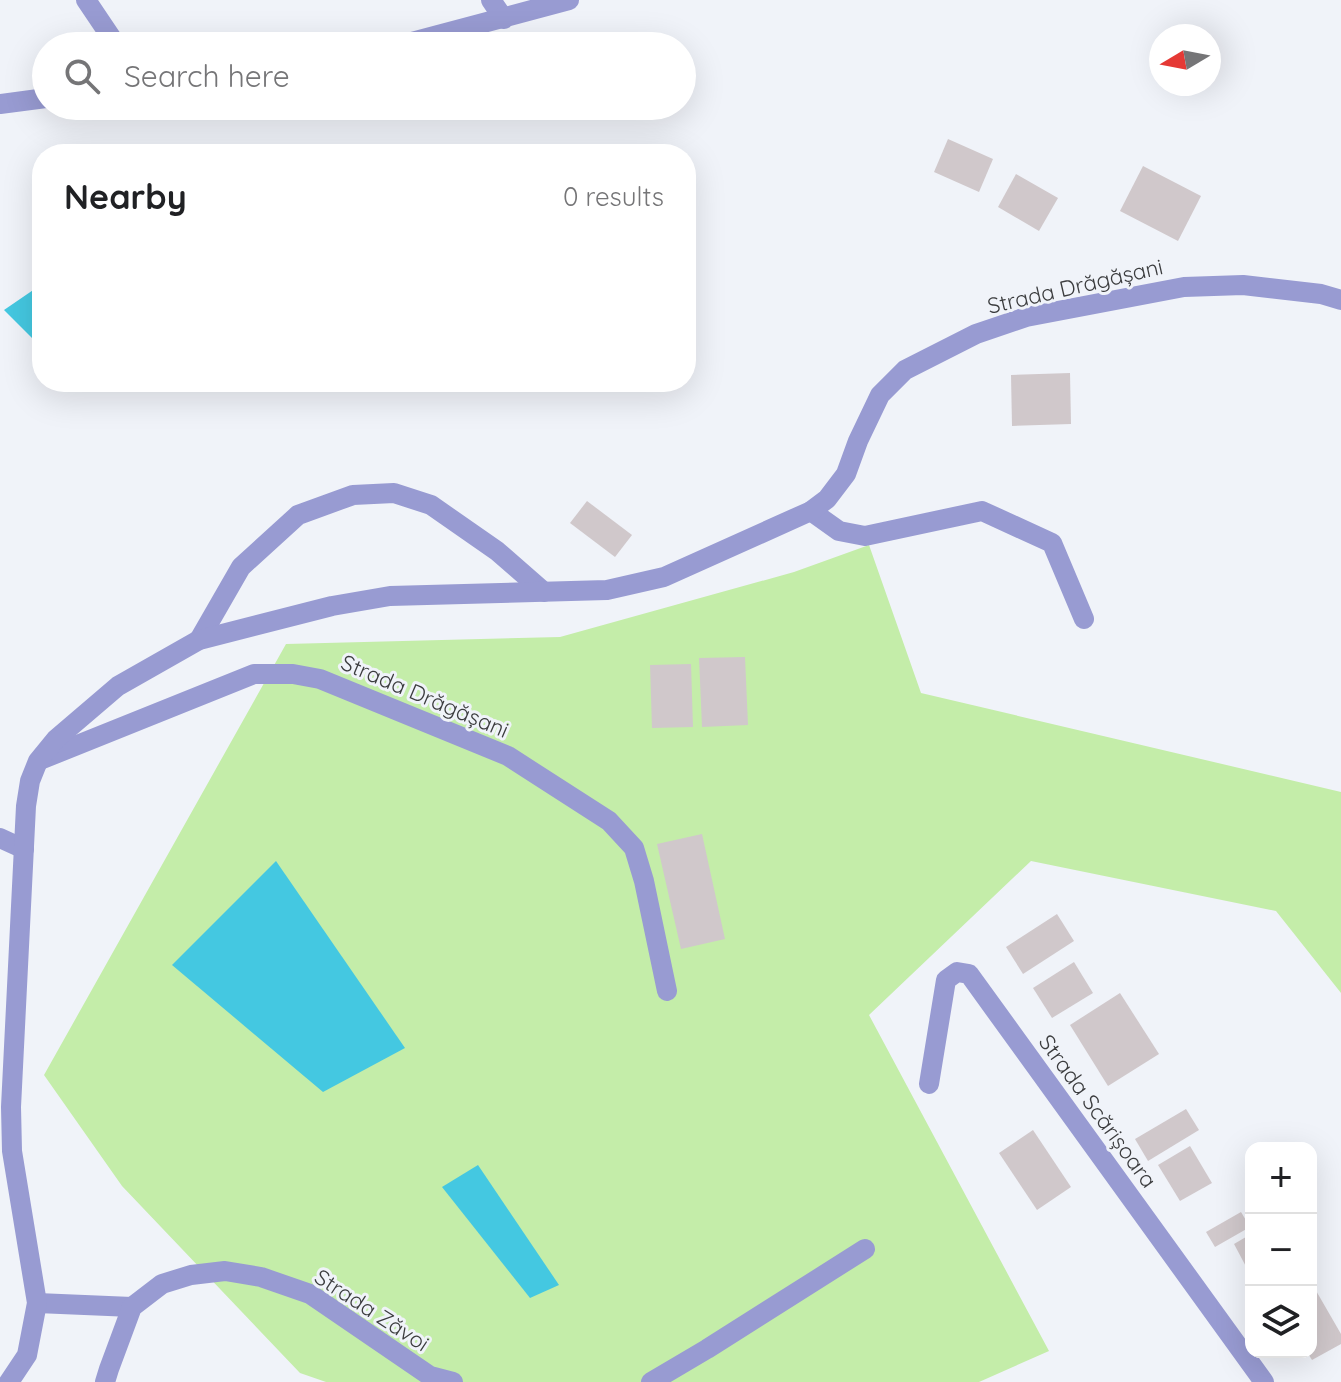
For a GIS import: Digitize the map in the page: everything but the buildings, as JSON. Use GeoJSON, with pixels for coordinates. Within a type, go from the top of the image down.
{"type":"FeatureCollection","features":[{"type":"Feature","properties":{"kind":"street"},"geometry":{"type":"LineString","coordinates":[[86,0],[108,32]]}},
{"type":"Feature","properties":{"kind":"street"},"geometry":{"type":"LineString","coordinates":[[491,0],[504,19]]}},
{"type":"Feature","properties":{"kind":"street"},"geometry":{"type":"LineString","coordinates":[[452,32],[569,0]]}},
{"type":"Feature","properties":{"kind":"street"},"geometry":{"type":"LineString","coordinates":[[0,104],[32,100]]}},
{"type":"Feature","properties":{"kind":"street","name":"Strada Drăgășani"},"geometry":{"type":"LineString","coordinates":[[9,1382],[27,1355],[37,1303],[12,1151],[11,1122],[26,806],[30,781],[38,761],[56,739],[118,686],[199,640],[332,606],[390,596],[607,590],[664,577],[811,511],[827,499],[846,474],[880,395],[905,370],[976,334],[1026,317],[1184,287],[1243,285],[1321,294],[1341,300]]}},
{"type":"Feature","properties":{"kind":"street"},"geometry":{"type":"LineString","coordinates":[[199,640],[241,567],[298,515],[353,495],[394,493],[431,505],[497,551],[544,592]]}},
{"type":"Feature","properties":{"kind":"street"},"geometry":{"type":"LineString","coordinates":[[811,511],[839,531],[865,536],[982,511],[1052,543],[1084,619]]}},
{"type":"Feature","properties":{"kind":"street","name":"Strada Drăgășani"},"geometry":{"type":"LineString","coordinates":[[38,761],[254,674],[293,674],[320,679],[508,756],[609,821],[634,848],[667,991]]}},
{"type":"Feature","properties":{"kind":"street"},"geometry":{"type":"LineString","coordinates":[[0,838],[24,849]]}},
{"type":"Feature","properties":{"kind":"street"},"geometry":{"type":"LineString","coordinates":[[0,856],[24,849]]}},
{"type":"Feature","properties":{"kind":"street","name":"Strada Scărișoara"},"geometry":{"type":"LineString","coordinates":[[929,1084],[946,980],[957,972],[969,974],[1264,1382]]}},
{"type":"Feature","properties":{"kind":"street"},"geometry":{"type":"LineString","coordinates":[[651,1382],[865,1249]]}},
{"type":"Feature","properties":{"kind":"street","name":"Strada Zăvoi"},"geometry":{"type":"LineString","coordinates":[[132,1307],[162,1284],[191,1275],[225,1271],[261,1277],[310,1294],[430,1376],[453,1382]]}},
{"type":"Feature","properties":{"kind":"street"},"geometry":{"type":"LineString","coordinates":[[37,1303],[132,1307],[105,1382]]}},
{"type":"Feature","properties":{"kind":"green space"},"geometry":{"type":"Polygon","coordinates":[[[869,545],[921,693],[1341,792],[1341,993],[1276,911],[1031,861],[869,1015],[1049,1351],[979,1382],[326,1382],[300,1373],[122,1186],[44,1075],[286,644],[560,637],[794,572],[869,545]]]}},
{"type":"Feature","properties":{"kind":"water"},"geometry":{"type":"Polygon","coordinates":[[[32,291],[32,338],[4,310],[32,291]]]}},
{"type":"Feature","properties":{"kind":"water"},"geometry":{"type":"Polygon","coordinates":[[[276,861],[405,1048],[323,1092],[172,965],[276,861]]]}},
{"type":"Feature","properties":{"kind":"water"},"geometry":{"type":"Polygon","coordinates":[[[478,1165],[559,1285],[530,1298],[442,1187],[478,1165]]]}}]}
